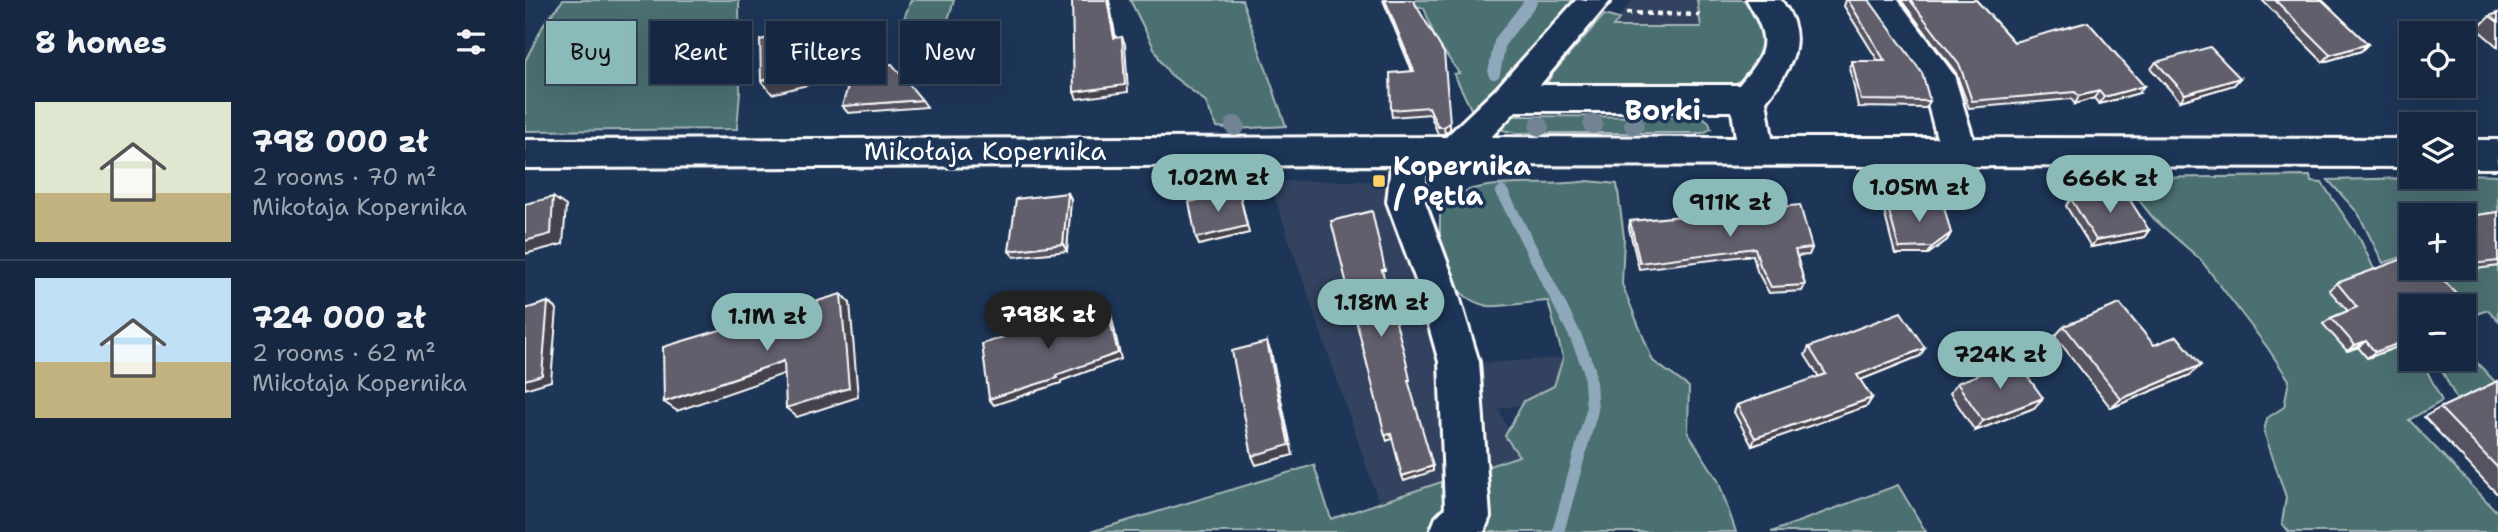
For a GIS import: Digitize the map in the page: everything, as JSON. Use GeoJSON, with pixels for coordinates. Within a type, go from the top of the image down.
{"type":"FeatureCollection","features":[{"type":"Feature","properties":{"kind":"street"},"geometry":{"type":"LineString","coordinates":[[1756,152],[1748,98],[1773,67],[1780,52],[1780,31],[1772,10],[1763,0]]}},
{"type":"Feature","properties":{"kind":"street"},"geometry":{"type":"LineString","coordinates":[[1880,0],[1937,75],[1959,152]]}},
{"type":"Feature","properties":{"kind":"street"},"geometry":{"type":"LineString","coordinates":[[1455,151],[1508,98],[1593,2]]}},
{"type":"Feature","properties":{"kind":"street"},"geometry":{"type":"LineString","coordinates":[[1508,98],[1748,98]]}},
{"type":"Feature","properties":{"kind":"street"},"geometry":{"type":"LineString","coordinates":[[1410,151],[1406,202],[1436,283],[1459,362],[1468,517],[1452,532]]}},
{"type":"Feature","properties":{"kind":"street","name":"Mikołaja Kopernika"},"geometry":{"type":"LineString","coordinates":[[525,154],[1410,151],[2399,153]]}},
{"type":"Feature","properties":{"kind":"street"},"geometry":{"type":"LineString","coordinates":[[2476,154],[2498,154]]}},
{"type":"Feature","properties":{"kind":"path"},"geometry":{"type":"LineString","coordinates":[[1593,2],[1624,12],[1700,15]]}},
{"type":"Feature","properties":{"kind":"shaded area"},"geometry":{"type":"Polygon","coordinates":[[[1632,0],[1697,0],[1701,27],[1612,27],[1632,0]]]}},
{"type":"Feature","properties":{"kind":"shaded area"},"geometry":{"type":"Polygon","coordinates":[[[1269,181],[1403,181],[1430,243],[1509,222],[1442,277],[1479,363],[1563,358],[1571,395],[1499,409],[1519,455],[1379,503],[1269,181]]]}},
{"type":"Feature","properties":{"kind":"green space"},"geometry":{"type":"Polygon","coordinates":[[[563,0],[739,0],[739,21],[650,21],[650,84],[740,84],[737,129],[525,131],[525,61],[545,22],[563,0]]]}},
{"type":"Feature","properties":{"kind":"green space"},"geometry":{"type":"Polygon","coordinates":[[[911,0],[954,0],[947,21],[903,21],[911,0]]]}},
{"type":"Feature","properties":{"kind":"green space"},"geometry":{"type":"Polygon","coordinates":[[[1130,0],[1242,0],[1286,126],[1236,129],[1217,127],[1205,101],[1170,74],[1161,62],[1130,0]]]}},
{"type":"Feature","properties":{"kind":"green space"},"geometry":{"type":"Polygon","coordinates":[[[1389,0],[1579,0],[1480,109],[1471,109],[1454,74],[1459,73],[1436,40],[1424,8],[1389,0]]]}},
{"type":"Feature","properties":{"kind":"green space"},"geometry":{"type":"Polygon","coordinates":[[[1697,0],[1745,0],[1763,27],[1763,54],[1748,75],[1735,83],[1719,89],[1711,84],[1548,88],[1547,83],[1553,73],[1604,15],[1619,19],[1613,27],[1701,27],[1697,0]]]}},
{"type":"Feature","properties":{"kind":"green space"},"geometry":{"type":"Polygon","coordinates":[[[1703,117],[1709,122],[1711,129],[1703,133],[1517,133],[1502,130],[1500,124],[1506,118],[1703,117]]]}},
{"type":"Feature","properties":{"kind":"green space"},"geometry":{"type":"Polygon","coordinates":[[[2476,174],[2498,175],[2498,320],[2488,310],[2476,314],[2476,294],[2450,294],[2435,280],[2476,280],[2476,203],[2399,203],[2399,258],[2383,263],[2358,213],[2328,180],[2399,178],[2399,189],[2476,189],[2476,174]]]}},
{"type":"Feature","properties":{"kind":"green space"},"geometry":{"type":"Polygon","coordinates":[[[2310,176],[2311,182],[2322,183],[2361,241],[2399,319],[2399,371],[2427,371],[2442,401],[2409,420],[2498,513],[2498,532],[2289,532],[2282,523],[2286,497],[2264,432],[2267,418],[2284,407],[2289,380],[2200,259],[2154,219],[2121,178],[2310,176]]]}},
{"type":"Feature","properties":{"kind":"green space"},"geometry":{"type":"Polygon","coordinates":[[[1588,181],[1617,184],[1624,237],[1622,284],[1653,361],[1689,387],[1688,433],[1718,480],[1736,532],[1090,532],[1314,465],[1331,519],[1519,456],[1505,436],[1524,401],[1554,386],[1563,358],[1548,301],[1488,306],[1472,301],[1460,292],[1445,266],[1440,234],[1441,203],[1457,194],[1493,185],[1588,181]]]}},
{"type":"Feature","properties":{"kind":"green space"},"geometry":{"type":"Polygon","coordinates":[[[2476,362],[2498,385],[2458,402],[2442,371],[2476,371],[2476,362]]]}},
{"type":"Feature","properties":{"kind":"green space"},"geometry":{"type":"Polygon","coordinates":[[[1898,485],[1926,532],[1771,532],[1898,485]]]}},
{"type":"Feature","properties":{"kind":"building"},"geometry":{"type":"Polygon","coordinates":[[[1072,0],[1107,0],[1114,38],[1122,37],[1125,85],[1074,92],[1072,0]]]}},
{"type":"Feature","properties":{"kind":"building"},"geometry":{"type":"Polygon","coordinates":[[[1385,0],[1413,0],[1444,53],[1450,122],[1444,127],[1438,127],[1429,107],[1391,110],[1390,73],[1414,71],[1385,0]]]}},
{"type":"Feature","properties":{"kind":"building"},"geometry":{"type":"Polygon","coordinates":[[[1848,0],[1869,0],[1922,73],[1930,101],[1861,100],[1852,61],[1885,61],[1848,0]]]}},
{"type":"Feature","properties":{"kind":"building"},"geometry":{"type":"Polygon","coordinates":[[[1910,0],[1976,0],[2014,42],[2088,22],[2144,86],[2104,97],[2099,91],[2079,96],[2075,92],[1972,101],[1960,66],[1910,0]]]}},
{"type":"Feature","properties":{"kind":"building"},"geometry":{"type":"Polygon","coordinates":[[[2275,0],[2322,0],[2368,44],[2330,55],[2275,0]]]}},
{"type":"Feature","properties":{"kind":"building"},"geometry":{"type":"Polygon","coordinates":[[[2498,13],[2498,22],[2490,16],[2498,13]]]}},
{"type":"Feature","properties":{"kind":"building"},"geometry":{"type":"Polygon","coordinates":[[[766,38],[766,80],[761,81],[760,40],[766,38]]]}},
{"type":"Feature","properties":{"kind":"building"},"geometry":{"type":"Polygon","coordinates":[[[2210,47],[2240,78],[2185,94],[2156,62],[2210,47]]]}},
{"type":"Feature","properties":{"kind":"building"},"geometry":{"type":"Polygon","coordinates":[[[886,64],[892,64],[900,74],[900,84],[909,84],[922,100],[842,106],[849,84],[886,84],[886,64]]]}},
{"type":"Feature","properties":{"kind":"building"},"geometry":{"type":"Polygon","coordinates":[[[2123,189],[2149,230],[2096,240],[2071,199],[2123,189]]]}},
{"type":"Feature","properties":{"kind":"building"},"geometry":{"type":"Polygon","coordinates":[[[1239,191],[1247,226],[1196,238],[1189,202],[1239,191]]]}},
{"type":"Feature","properties":{"kind":"building"},"geometry":{"type":"Polygon","coordinates":[[[1068,193],[1063,244],[1009,251],[1016,199],[1068,193]]]}},
{"type":"Feature","properties":{"kind":"building"},"geometry":{"type":"Polygon","coordinates":[[[553,197],[551,234],[525,241],[525,204],[553,197]]]}},
{"type":"Feature","properties":{"kind":"building"},"geometry":{"type":"Polygon","coordinates":[[[1943,203],[1951,233],[1932,247],[1899,248],[1887,204],[1943,203]]]}},
{"type":"Feature","properties":{"kind":"building"},"geometry":{"type":"Polygon","coordinates":[[[1800,205],[1812,248],[1795,250],[1805,285],[1771,287],[1755,248],[1640,263],[1630,221],[1800,205]]]}},
{"type":"Feature","properties":{"kind":"building"},"geometry":{"type":"Polygon","coordinates":[[[1372,211],[1385,270],[1382,270],[1406,360],[1408,380],[1433,466],[1402,476],[1391,434],[1385,435],[1331,221],[1372,211]]]}},
{"type":"Feature","properties":{"kind":"building"},"geometry":{"type":"Polygon","coordinates":[[[2498,212],[2498,261],[2476,264],[2476,215],[2498,212]]]}},
{"type":"Feature","properties":{"kind":"building"},"geometry":{"type":"Polygon","coordinates":[[[2399,260],[2399,280],[2444,280],[2457,294],[2399,294],[2399,343],[2375,352],[2366,341],[2355,345],[2331,318],[2357,307],[2337,283],[2399,260]]]}},
{"type":"Feature","properties":{"kind":"building"},"geometry":{"type":"Polygon","coordinates":[[[841,294],[849,388],[786,408],[784,361],[664,402],[663,347],[841,294]]]}},
{"type":"Feature","properties":{"kind":"building"},"geometry":{"type":"Polygon","coordinates":[[[548,302],[542,375],[525,380],[525,309],[548,302]]]}},
{"type":"Feature","properties":{"kind":"building"},"geometry":{"type":"Polygon","coordinates":[[[1106,304],[1118,353],[1056,375],[1057,378],[989,399],[982,344],[1106,304]]]}},
{"type":"Feature","properties":{"kind":"building"},"geometry":{"type":"Polygon","coordinates":[[[2120,304],[2154,345],[2177,336],[2201,365],[2121,399],[2064,326],[2120,304]]]}},
{"type":"Feature","properties":{"kind":"building"},"geometry":{"type":"Polygon","coordinates":[[[1901,312],[1925,348],[1857,375],[1872,398],[1755,438],[1737,405],[1826,374],[1809,347],[1901,312]]]}},
{"type":"Feature","properties":{"kind":"building"},"geometry":{"type":"Polygon","coordinates":[[[1267,342],[1289,445],[1252,456],[1232,351],[1267,342]]]}},
{"type":"Feature","properties":{"kind":"building"},"geometry":{"type":"Polygon","coordinates":[[[2016,360],[2043,398],[1983,421],[1957,383],[2016,360]]]}},
{"type":"Feature","properties":{"kind":"building"},"geometry":{"type":"Polygon","coordinates":[[[2498,381],[2498,468],[2440,408],[2498,381]]]}},
{"type":"Feature","properties":{"kind":"waterway"},"geometry":{"type":"LineString","coordinates":[[1494,73],[1500,42],[1532,0]]}},
{"type":"Feature","properties":{"kind":"waterway"},"geometry":{"type":"LineString","coordinates":[[1502,192],[1575,335],[1589,369],[1592,410],[1558,532]]}},
{"type":"Feature","properties":{"kind":"place","name":"Kopernika / Pętla"},"geometry":{"type":"Point","coordinates":[1379,181]}},
{"type":"Feature","properties":{"kind":"district","name":"Borki"},"geometry":{"type":"Point","coordinates":[1663,110]}}]}
